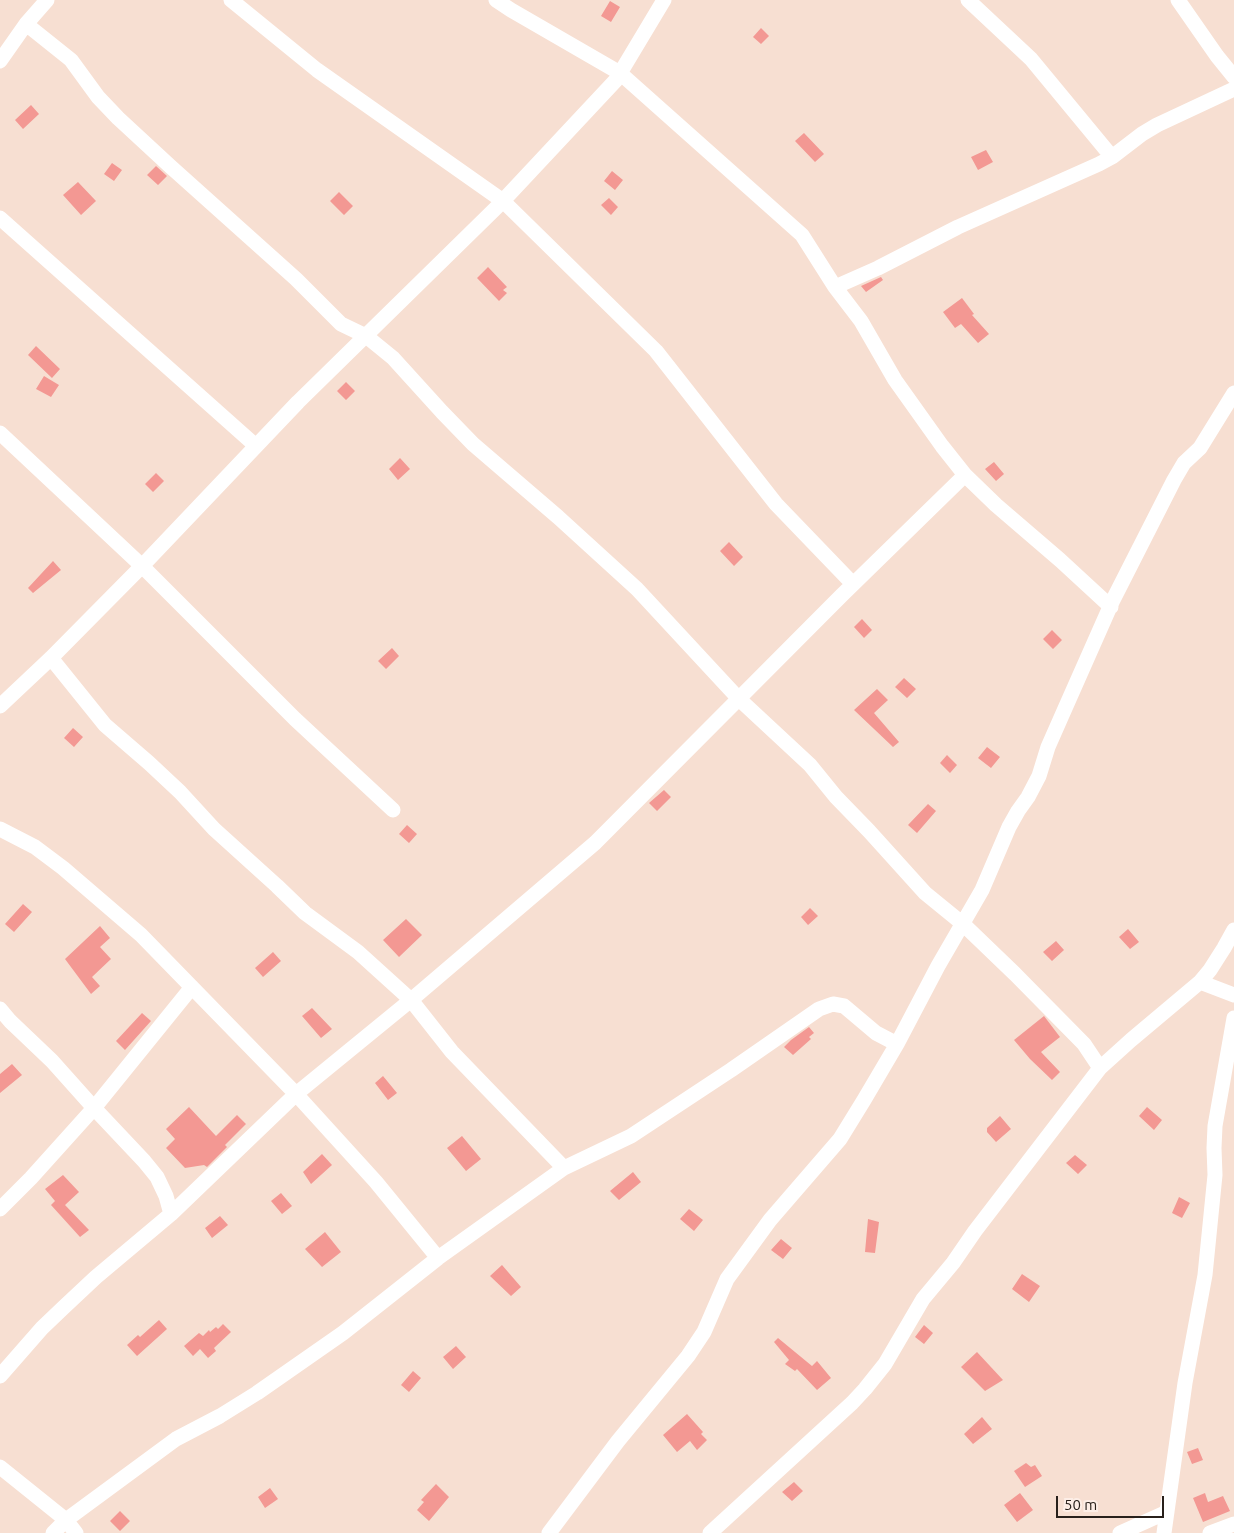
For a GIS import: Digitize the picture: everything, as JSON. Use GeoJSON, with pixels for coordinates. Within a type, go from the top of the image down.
{"type":"FeatureCollection","features":[{"type":"Feature","properties":{"kind":"street"},"geometry":{"type":"LineString","coordinates":[[0,61],[26,24],[47,0]]}},
{"type":"Feature","properties":{"kind":"street"},"geometry":{"type":"LineString","coordinates":[[231,0],[317,70],[503,201],[656,351],[776,504],[853,584]]}},
{"type":"Feature","properties":{"kind":"street"},"geometry":{"type":"LineString","coordinates":[[496,0],[620,73],[802,235],[835,288],[861,321],[901,388],[965,475],[1111,607]]}},
{"type":"Feature","properties":{"kind":"street"},"geometry":{"type":"LineString","coordinates":[[0,706],[51,658],[142,566],[298,402],[503,201],[616,80],[664,0]]}},
{"type":"Feature","properties":{"kind":"street"},"geometry":{"type":"LineString","coordinates":[[968,0],[1031,59],[1112,157]]}},
{"type":"Feature","properties":{"kind":"street"},"geometry":{"type":"LineString","coordinates":[[1178,0],[1234,77]]}},
{"type":"Feature","properties":{"kind":"street"},"geometry":{"type":"LineString","coordinates":[[26,24],[71,60],[98,97],[118,118],[296,279],[341,324],[366,336],[392,358],[473,444],[637,589],[739,699],[810,766],[924,893],[963,924],[1084,1044],[1100,1068]]}},
{"type":"Feature","properties":{"kind":"street"},"geometry":{"type":"LineString","coordinates":[[835,288],[885,265],[958,227],[1099,164],[1157,125],[1234,89]]}},
{"type":"Feature","properties":{"kind":"street"},"geometry":{"type":"LineString","coordinates":[[0,218],[256,446]]}},
{"type":"Feature","properties":{"kind":"street"},"geometry":{"type":"LineString","coordinates":[[549,1533],[618,1441],[688,1356],[704,1332],[727,1279],[770,1220],[840,1139],[897,1044],[938,966],[982,890],[1009,827],[1028,798],[1062,713],[1111,607],[1174,480],[1184,463],[1200,448],[1234,393]]}},
{"type":"Feature","properties":{"kind":"street"},"geometry":{"type":"LineString","coordinates":[[0,433],[142,566],[295,719],[393,810]]}},
{"type":"Feature","properties":{"kind":"street"},"geometry":{"type":"LineString","coordinates":[[0,1376],[42,1328],[64,1307],[96,1277],[171,1214],[296,1094],[411,1000],[594,843],[965,475]]}},
{"type":"Feature","properties":{"kind":"street"},"geometry":{"type":"LineString","coordinates":[[51,658],[105,725],[174,786],[214,829],[305,913],[358,952],[411,1000],[452,1052],[564,1168]]}},
{"type":"Feature","properties":{"kind":"street"},"geometry":{"type":"LineString","coordinates":[[0,829],[35,847],[64,868],[141,934],[296,1094],[376,1182],[438,1258]]}},
{"type":"Feature","properties":{"kind":"street"},"geometry":{"type":"LineString","coordinates":[[710,1533],[841,1413],[864,1389],[885,1364],[923,1299],[953,1263],[975,1231],[1100,1068],[1200,982],[1210,970],[1234,930]]}},
{"type":"Feature","properties":{"kind":"street"},"geometry":{"type":"LineString","coordinates":[[1200,982],[1234,995]]}},
{"type":"Feature","properties":{"kind":"street"},"geometry":{"type":"LineString","coordinates":[[0,1209],[31,1178],[94,1108],[192,987]]}},
{"type":"Feature","properties":{"kind":"street"},"geometry":{"type":"LineString","coordinates":[[53,1533],[66,1520],[176,1439],[227,1412],[343,1334],[438,1258],[564,1168],[631,1136],[732,1070],[819,1009],[833,1004],[844,1006],[876,1033],[897,1044]]}},
{"type":"Feature","properties":{"kind":"street"},"geometry":{"type":"LineString","coordinates":[[0,1009],[52,1061],[144,1161],[157,1177],[166,1196],[171,1214]]}},
{"type":"Feature","properties":{"kind":"street"},"geometry":{"type":"LineString","coordinates":[[1164,1533],[1185,1382],[1206,1275],[1215,1175],[1215,1126],[1234,1018]]}},
{"type":"Feature","properties":{"kind":"street"},"geometry":{"type":"LineString","coordinates":[[0,1467],[66,1520],[76,1533]]}},
{"type":"Feature","properties":{"kind":"street"},"geometry":{"type":"LineString","coordinates":[[1120,1533],[1167,1512]]}},
{"type":"Feature","properties":{"kind":"street"},"geometry":{"type":"LineString","coordinates":[[1210,1533],[1234,1524]]}},
{"type":"Feature","properties":{"kind":"building"},"geometry":{"type":"Polygon","coordinates":[[[610,1],[620,7],[611,22],[601,16],[610,1]]]}},
{"type":"Feature","properties":{"kind":"building"},"geometry":{"type":"Polygon","coordinates":[[[761,28],[769,36],[761,44],[753,37],[761,28]]]}},
{"type":"Feature","properties":{"kind":"building"},"geometry":{"type":"Polygon","coordinates":[[[31,105],[39,114],[23,129],[15,120],[31,105]]]}},
{"type":"Feature","properties":{"kind":"building"},"geometry":{"type":"Polygon","coordinates":[[[804,133],[824,154],[815,162],[795,141],[804,133]]]}},
{"type":"Feature","properties":{"kind":"building"},"geometry":{"type":"Polygon","coordinates":[[[986,150],[993,162],[978,170],[971,157],[986,150]]]}},
{"type":"Feature","properties":{"kind":"building"},"geometry":{"type":"Polygon","coordinates":[[[112,163],[122,170],[114,181],[104,174],[112,163]]]}},
{"type":"Feature","properties":{"kind":"building"},"geometry":{"type":"Polygon","coordinates":[[[156,166],[167,176],[158,185],[147,175],[156,166]]]}},
{"type":"Feature","properties":{"kind":"building"},"geometry":{"type":"Polygon","coordinates":[[[612,171],[623,180],[615,190],[604,181],[612,171]]]}},
{"type":"Feature","properties":{"kind":"building"},"geometry":{"type":"Polygon","coordinates":[[[78,182],[96,201],[81,215],[63,195],[78,182]]]}},
{"type":"Feature","properties":{"kind":"building"},"geometry":{"type":"Polygon","coordinates":[[[339,192],[353,206],[344,215],[330,201],[339,192]]]}},
{"type":"Feature","properties":{"kind":"building"},"geometry":{"type":"Polygon","coordinates":[[[609,198],[618,207],[611,215],[601,205],[609,198]]]}},
{"type":"Feature","properties":{"kind":"building"},"geometry":{"type":"Polygon","coordinates":[[[488,267],[507,287],[503,290],[507,293],[499,301],[477,278],[488,267]]]}},
{"type":"Feature","properties":{"kind":"building"},"geometry":{"type":"Polygon","coordinates":[[[881,277],[883,280],[866,292],[861,286],[881,277]]]}},
{"type":"Feature","properties":{"kind":"building"},"geometry":{"type":"Polygon","coordinates":[[[962,298],[974,314],[972,315],[989,334],[978,343],[961,324],[955,328],[943,312],[962,298]]]}},
{"type":"Feature","properties":{"kind":"building"},"geometry":{"type":"Polygon","coordinates":[[[36,346],[60,369],[52,378],[28,355],[36,346]]]}},
{"type":"Feature","properties":{"kind":"building"},"geometry":{"type":"Polygon","coordinates":[[[44,376],[59,385],[51,397],[36,389],[44,376]]]}},
{"type":"Feature","properties":{"kind":"building"},"geometry":{"type":"Polygon","coordinates":[[[346,382],[355,391],[346,400],[337,391],[346,382]]]}},
{"type":"Feature","properties":{"kind":"building"},"geometry":{"type":"Polygon","coordinates":[[[400,458],[410,469],[398,480],[389,469],[400,458]]]}},
{"type":"Feature","properties":{"kind":"building"},"geometry":{"type":"Polygon","coordinates":[[[994,462],[1004,474],[996,481],[985,469],[994,462]]]}},
{"type":"Feature","properties":{"kind":"building"},"geometry":{"type":"Polygon","coordinates":[[[156,473],[164,481],[153,492],[145,484],[156,473]]]}},
{"type":"Feature","properties":{"kind":"building"},"geometry":{"type":"Polygon","coordinates":[[[729,542],[743,557],[734,566],[720,551],[729,542]]]}},
{"type":"Feature","properties":{"kind":"building"},"geometry":{"type":"Polygon","coordinates":[[[53,561],[61,570],[33,593],[28,588],[53,561]]]}},
{"type":"Feature","properties":{"kind":"building"},"geometry":{"type":"Polygon","coordinates":[[[862,619],[872,630],[864,638],[854,627],[862,619]]]}},
{"type":"Feature","properties":{"kind":"building"},"geometry":{"type":"Polygon","coordinates":[[[1052,630],[1062,640],[1053,649],[1043,639],[1052,630]]]}},
{"type":"Feature","properties":{"kind":"building"},"geometry":{"type":"Polygon","coordinates":[[[392,648],[399,656],[386,669],[378,661],[392,648]]]}},
{"type":"Feature","properties":{"kind":"building"},"geometry":{"type":"Polygon","coordinates":[[[904,678],[916,689],[907,698],[895,687],[904,678]]]}},
{"type":"Feature","properties":{"kind":"building"},"geometry":{"type":"Polygon","coordinates":[[[877,689],[888,700],[874,713],[899,742],[893,747],[854,710],[877,689]]]}},
{"type":"Feature","properties":{"kind":"building"},"geometry":{"type":"Polygon","coordinates":[[[73,728],[83,737],[74,747],[64,738],[73,728]]]}},
{"type":"Feature","properties":{"kind":"building"},"geometry":{"type":"Polygon","coordinates":[[[987,747],[1000,757],[991,768],[978,758],[987,747]]]}},
{"type":"Feature","properties":{"kind":"building"},"geometry":{"type":"Polygon","coordinates":[[[947,755],[957,765],[950,773],[940,763],[947,755]]]}},
{"type":"Feature","properties":{"kind":"building"},"geometry":{"type":"Polygon","coordinates":[[[664,790],[671,797],[657,811],[649,803],[664,790]]]}},
{"type":"Feature","properties":{"kind":"building"},"geometry":{"type":"Polygon","coordinates":[[[928,804],[936,811],[917,833],[908,825],[928,804]]]}},
{"type":"Feature","properties":{"kind":"building"},"geometry":{"type":"Polygon","coordinates":[[[407,825],[417,834],[409,843],[399,834],[407,825]]]}},
{"type":"Feature","properties":{"kind":"building"},"geometry":{"type":"Polygon","coordinates":[[[23,904],[32,912],[14,932],[5,924],[23,904]]]}},
{"type":"Feature","properties":{"kind":"building"},"geometry":{"type":"Polygon","coordinates":[[[810,908],[818,916],[808,925],[801,917],[810,908]]]}},
{"type":"Feature","properties":{"kind":"building"},"geometry":{"type":"Polygon","coordinates":[[[406,919],[422,935],[399,957],[383,940],[406,919]]]}},
{"type":"Feature","properties":{"kind":"building"},"geometry":{"type":"Polygon","coordinates":[[[100,926],[110,938],[100,947],[111,959],[92,977],[100,986],[91,994],[65,959],[100,926]]]}},
{"type":"Feature","properties":{"kind":"building"},"geometry":{"type":"Polygon","coordinates":[[[1128,929],[1139,942],[1130,949],[1119,937],[1128,929]]]}},
{"type":"Feature","properties":{"kind":"building"},"geometry":{"type":"Polygon","coordinates":[[[1056,941],[1064,950],[1052,961],[1043,952],[1056,941]]]}},
{"type":"Feature","properties":{"kind":"building"},"geometry":{"type":"Polygon","coordinates":[[[273,952],[281,961],[263,977],[255,968],[273,952]]]}},
{"type":"Feature","properties":{"kind":"building"},"geometry":{"type":"Polygon","coordinates":[[[312,1008],[332,1029],[321,1038],[302,1016],[312,1008]]]}},
{"type":"Feature","properties":{"kind":"building"},"geometry":{"type":"Polygon","coordinates":[[[142,1013],[151,1021],[125,1050],[116,1041],[142,1013]]]}},
{"type":"Feature","properties":{"kind":"building"},"geometry":{"type":"Polygon","coordinates":[[[1044,1016],[1060,1037],[1041,1052],[1060,1072],[1052,1080],[1014,1040],[1044,1016]]]}},
{"type":"Feature","properties":{"kind":"building"},"geometry":{"type":"Polygon","coordinates":[[[809,1027],[814,1033],[809,1037],[811,1039],[793,1055],[784,1047],[809,1027]]]}},
{"type":"Feature","properties":{"kind":"building"},"geometry":{"type":"Polygon","coordinates":[[[12,1064],[22,1075],[0,1093],[0,1074],[12,1064]]]}},
{"type":"Feature","properties":{"kind":"building"},"geometry":{"type":"Polygon","coordinates":[[[383,1076],[397,1093],[388,1100],[375,1083],[383,1076]]]}},
{"type":"Feature","properties":{"kind":"building"},"geometry":{"type":"Polygon","coordinates":[[[189,1107],[216,1136],[237,1115],[246,1124],[207,1167],[204,1165],[185,1168],[166,1148],[175,1139],[166,1129],[189,1107]]]}},
{"type":"Feature","properties":{"kind":"building"},"geometry":{"type":"Polygon","coordinates":[[[1147,1107],[1162,1120],[1154,1130],[1139,1116],[1147,1107]]]}},
{"type":"Feature","properties":{"kind":"building"},"geometry":{"type":"Polygon","coordinates":[[[1000,1116],[1011,1129],[996,1142],[987,1132],[987,1128],[1000,1116]]]}},
{"type":"Feature","properties":{"kind":"building"},"geometry":{"type":"Polygon","coordinates":[[[462,1136],[481,1159],[466,1171],[447,1148],[462,1136]]]}},
{"type":"Feature","properties":{"kind":"building"},"geometry":{"type":"Polygon","coordinates":[[[322,1154],[332,1165],[311,1184],[303,1172],[322,1154]]]}},
{"type":"Feature","properties":{"kind":"building"},"geometry":{"type":"Polygon","coordinates":[[[1075,1155],[1087,1165],[1078,1174],[1066,1163],[1075,1155]]]}},
{"type":"Feature","properties":{"kind":"building"},"geometry":{"type":"Polygon","coordinates":[[[633,1172],[641,1182],[619,1200],[610,1191],[633,1172]]]}},
{"type":"Feature","properties":{"kind":"building"},"geometry":{"type":"Polygon","coordinates":[[[63,1175],[79,1192],[65,1205],[89,1230],[80,1237],[51,1205],[55,1201],[45,1189],[63,1175]]]}},
{"type":"Feature","properties":{"kind":"building"},"geometry":{"type":"Polygon","coordinates":[[[281,1193],[292,1206],[282,1214],[271,1201],[281,1193]]]}},
{"type":"Feature","properties":{"kind":"building"},"geometry":{"type":"Polygon","coordinates":[[[1179,1197],[1190,1203],[1182,1218],[1172,1213],[1179,1197]]]}},
{"type":"Feature","properties":{"kind":"building"},"geometry":{"type":"Polygon","coordinates":[[[689,1209],[703,1220],[694,1231],[680,1219],[689,1209]]]}},
{"type":"Feature","properties":{"kind":"building"},"geometry":{"type":"Polygon","coordinates":[[[220,1216],[228,1225],[212,1238],[205,1228],[220,1216]]]}},
{"type":"Feature","properties":{"kind":"building"},"geometry":{"type":"Polygon","coordinates":[[[868,1219],[879,1222],[875,1253],[865,1252],[868,1219]]]}},
{"type":"Feature","properties":{"kind":"building"},"geometry":{"type":"Polygon","coordinates":[[[325,1232],[341,1252],[322,1267],[305,1249],[325,1232]]]}},
{"type":"Feature","properties":{"kind":"building"},"geometry":{"type":"Polygon","coordinates":[[[781,1239],[792,1248],[783,1259],[771,1250],[781,1239]]]}},
{"type":"Feature","properties":{"kind":"building"},"geometry":{"type":"Polygon","coordinates":[[[502,1265],[521,1287],[511,1296],[490,1276],[502,1265]]]}},
{"type":"Feature","properties":{"kind":"building"},"geometry":{"type":"Polygon","coordinates":[[[1022,1274],[1040,1286],[1029,1302],[1012,1289],[1022,1274]]]}},
{"type":"Feature","properties":{"kind":"building"},"geometry":{"type":"Polygon","coordinates":[[[159,1320],[167,1329],[137,1356],[127,1345],[138,1335],[140,1337],[159,1320]]]}},
{"type":"Feature","properties":{"kind":"building"},"geometry":{"type":"Polygon","coordinates":[[[223,1324],[231,1332],[214,1348],[216,1351],[208,1358],[200,1349],[193,1356],[184,1346],[199,1333],[203,1336],[209,1330],[210,1332],[216,1327],[218,1329],[223,1324]]]}},
{"type":"Feature","properties":{"kind":"building"},"geometry":{"type":"Polygon","coordinates":[[[924,1325],[933,1333],[924,1344],[915,1337],[924,1325]]]}},
{"type":"Feature","properties":{"kind":"building"},"geometry":{"type":"Polygon","coordinates":[[[778,1338],[812,1366],[817,1361],[831,1378],[817,1390],[797,1369],[795,1371],[785,1364],[789,1360],[774,1342],[778,1338]]]}},
{"type":"Feature","properties":{"kind":"building"},"geometry":{"type":"Polygon","coordinates":[[[456,1346],[466,1357],[453,1369],[443,1357],[456,1346]]]}},
{"type":"Feature","properties":{"kind":"building"},"geometry":{"type":"Polygon","coordinates":[[[977,1352],[1003,1380],[985,1391],[961,1367],[977,1352]]]}},
{"type":"Feature","properties":{"kind":"building"},"geometry":{"type":"Polygon","coordinates":[[[413,1371],[421,1378],[409,1392],[401,1385],[413,1371]]]}},
{"type":"Feature","properties":{"kind":"building"},"geometry":{"type":"Polygon","coordinates":[[[687,1414],[703,1432],[701,1434],[707,1440],[697,1450],[690,1441],[677,1452],[663,1435],[687,1414]]]}},
{"type":"Feature","properties":{"kind":"building"},"geometry":{"type":"Polygon","coordinates":[[[982,1417],[992,1429],[973,1444],[964,1434],[982,1417]]]}},
{"type":"Feature","properties":{"kind":"building"},"geometry":{"type":"Polygon","coordinates":[[[1198,1448],[1203,1460],[1192,1464],[1187,1452],[1198,1448]]]}},
{"type":"Feature","properties":{"kind":"building"},"geometry":{"type":"Polygon","coordinates":[[[1026,1463],[1031,1467],[1035,1465],[1042,1476],[1025,1487],[1014,1471],[1026,1463]]]}},
{"type":"Feature","properties":{"kind":"building"},"geometry":{"type":"Polygon","coordinates":[[[794,1482],[803,1491],[792,1501],[782,1492],[794,1482]]]}},
{"type":"Feature","properties":{"kind":"building"},"geometry":{"type":"Polygon","coordinates":[[[436,1484],[449,1497],[429,1521],[417,1510],[424,1502],[421,1500],[436,1484]]]}},
{"type":"Feature","properties":{"kind":"building"},"geometry":{"type":"Polygon","coordinates":[[[270,1488],[278,1499],[265,1508],[258,1497],[270,1488]]]}},
{"type":"Feature","properties":{"kind":"building"},"geometry":{"type":"Polygon","coordinates":[[[1020,1493],[1033,1510],[1017,1522],[1004,1505],[1020,1493]]]}},
{"type":"Feature","properties":{"kind":"building"},"geometry":{"type":"Polygon","coordinates":[[[1205,1493],[1208,1502],[1223,1496],[1230,1511],[1203,1522],[1193,1498],[1205,1493]]]}},
{"type":"Feature","properties":{"kind":"building"},"geometry":{"type":"Polygon","coordinates":[[[120,1511],[130,1521],[120,1531],[110,1521],[120,1511]]]}}]}
